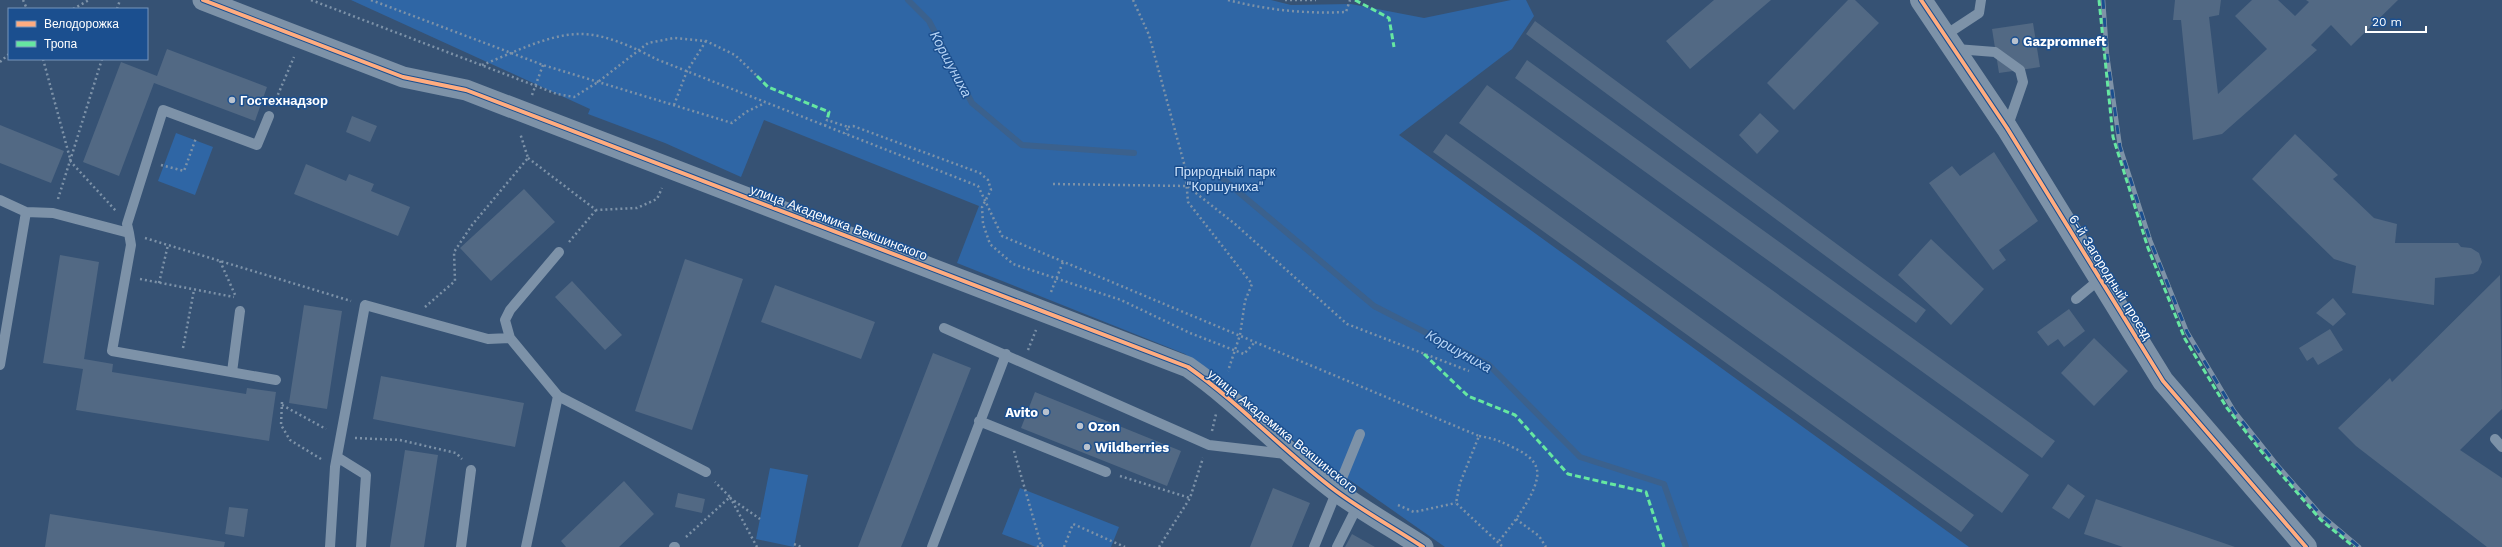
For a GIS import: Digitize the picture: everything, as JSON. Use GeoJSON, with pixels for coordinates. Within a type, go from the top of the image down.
{"type":"FeatureCollection","features":[{"type":"Feature","properties":{"kind":"street","name":"улица Академика Векшинского"},"geometry":{"type":"LineString","coordinates":[[203,0],[403,77],[466,90],[1188,367],[1249,414],[1292,455],[1336,491],[1423,547]]}},
{"type":"Feature","properties":{"kind":"street","name":"6-й Загородный проезд"},"geometry":{"type":"LineString","coordinates":[[1921,0],[2007,128],[2163,381],[2306,547]]}},
{"type":"Feature","properties":{"kind":"lane"},"geometry":{"type":"LineString","coordinates":[[1949,42],[1979,13],[1981,0]]}},
{"type":"Feature","properties":{"kind":"lane"},"geometry":{"type":"LineString","coordinates":[[1949,42],[1996,52],[2020,70],[2023,82],[2007,128]]}},
{"type":"Feature","properties":{"kind":"lane"},"geometry":{"type":"LineString","coordinates":[[269,116],[257,145],[163,110],[132,231],[131,245],[112,351],[276,380]]}},
{"type":"Feature","properties":{"kind":"lane"},"geometry":{"type":"LineString","coordinates":[[0,200],[26,212],[53,213],[132,231]]}},
{"type":"Feature","properties":{"kind":"lane"},"geometry":{"type":"LineString","coordinates":[[0,365],[26,212]]}},
{"type":"Feature","properties":{"kind":"lane"},"geometry":{"type":"LineString","coordinates":[[559,252],[510,310],[505,320],[510,338],[558,396],[706,472]]}},
{"type":"Feature","properties":{"kind":"lane"},"geometry":{"type":"LineString","coordinates":[[2076,299],[2100,279]]}},
{"type":"Feature","properties":{"kind":"lane"},"geometry":{"type":"LineString","coordinates":[[330,547],[336,462],[365,305],[488,339],[510,338]]}},
{"type":"Feature","properties":{"kind":"lane"},"geometry":{"type":"LineString","coordinates":[[232,372],[240,311]]}},
{"type":"Feature","properties":{"kind":"lane"},"geometry":{"type":"LineString","coordinates":[[944,328],[1006,354],[1209,445],[1292,455]]}},
{"type":"Feature","properties":{"kind":"lane"},"geometry":{"type":"LineString","coordinates":[[932,547],[979,421],[1006,354]]}},
{"type":"Feature","properties":{"kind":"lane"},"geometry":{"type":"LineString","coordinates":[[526,547],[558,396]]}},
{"type":"Feature","properties":{"kind":"lane"},"geometry":{"type":"LineString","coordinates":[[979,421],[1106,472]]}},
{"type":"Feature","properties":{"kind":"lane"},"geometry":{"type":"LineString","coordinates":[[1314,547],[1360,434]]}},
{"type":"Feature","properties":{"kind":"lane"},"geometry":{"type":"LineString","coordinates":[[336,462],[366,475],[361,547]]}},
{"type":"Feature","properties":{"kind":"lane"},"geometry":{"type":"LineString","coordinates":[[461,547],[471,470]]}},
{"type":"Feature","properties":{"kind":"lane"},"geometry":{"type":"LineString","coordinates":[[1337,547],[1358,505]]}},
{"type":"Feature","properties":{"kind":"path"},"geometry":{"type":"LineString","coordinates":[[75,8],[89,0]]}},
{"type":"Feature","properties":{"kind":"path"},"geometry":{"type":"LineString","coordinates":[[311,0],[557,94],[574,97],[598,82],[640,51],[648,43],[674,38],[706,41],[735,56],[757,76]]}},
{"type":"Feature","properties":{"kind":"path"},"geometry":{"type":"LineString","coordinates":[[371,0],[544,66],[732,123],[746,112],[766,102]]}},
{"type":"Feature","properties":{"kind":"path"},"geometry":{"type":"LineString","coordinates":[[1133,0],[1149,35],[1185,167],[1188,202],[1252,284],[1245,301],[1240,335]]}},
{"type":"Feature","properties":{"kind":"path"},"geometry":{"type":"LineString","coordinates":[[1228,0],[1262,9],[1323,13],[1346,12],[1350,0]]}},
{"type":"Feature","properties":{"kind":"path"},"geometry":{"type":"LineString","coordinates":[[1285,0],[1316,0]]}},
{"type":"Feature","properties":{"kind":"path"},"geometry":{"type":"LineString","coordinates":[[482,65],[549,39],[577,34],[593,34],[640,51],[978,186],[1002,236],[1479,436],[1495,438],[1527,455],[1537,469],[1537,477],[1531,492],[1516,519],[1498,542]]}},
{"type":"Feature","properties":{"kind":"path"},"geometry":{"type":"LineString","coordinates":[[269,116],[302,38]]}},
{"type":"Feature","properties":{"kind":"path"},"geometry":{"type":"LineString","coordinates":[[674,105],[687,71],[706,41]]}},
{"type":"Feature","properties":{"kind":"path"},"geometry":{"type":"LineString","coordinates":[[0,62],[8,55]]}},
{"type":"Feature","properties":{"kind":"path"},"geometry":{"type":"LineString","coordinates":[[43,60],[71,162],[132,231],[168,245],[365,305]]}},
{"type":"Feature","properties":{"kind":"path"},"geometry":{"type":"LineString","coordinates":[[53,213],[71,162],[102,60]]}},
{"type":"Feature","properties":{"kind":"path"},"geometry":{"type":"LineString","coordinates":[[536,86],[544,66]]}},
{"type":"Feature","properties":{"kind":"path"},"geometry":{"type":"LineString","coordinates":[[825,126],[827,120],[848,127],[853,126],[980,173],[988,180],[991,190],[982,207],[983,224],[990,244],[1013,264],[1121,300],[1190,332],[1244,354],[1255,342]]}},
{"type":"Feature","properties":{"kind":"path"},"geometry":{"type":"LineString","coordinates":[[846,134],[848,127]]}},
{"type":"Feature","properties":{"kind":"path"},"geometry":{"type":"LineString","coordinates":[[518,128],[528,158],[596,210],[637,208],[657,199],[666,181]]}},
{"type":"Feature","properties":{"kind":"path"},"geometry":{"type":"LineString","coordinates":[[163,166],[184,171],[196,140]]}},
{"type":"Feature","properties":{"kind":"path"},"geometry":{"type":"LineString","coordinates":[[436,298],[455,281],[454,252],[472,225],[528,158]]}},
{"type":"Feature","properties":{"kind":"path"},"geometry":{"type":"LineString","coordinates":[[1053,184],[1187,186],[1234,224],[1347,324],[1469,371]]}},
{"type":"Feature","properties":{"kind":"path"},"geometry":{"type":"LineString","coordinates":[[559,252],[596,210]]}},
{"type":"Feature","properties":{"kind":"path"},"geometry":{"type":"LineString","coordinates":[[159,283],[168,245]]}},
{"type":"Feature","properties":{"kind":"path"},"geometry":{"type":"LineString","coordinates":[[136,279],[236,297],[220,261]]}},
{"type":"Feature","properties":{"kind":"path"},"geometry":{"type":"LineString","coordinates":[[182,351],[194,290]]}},
{"type":"Feature","properties":{"kind":"path"},"geometry":{"type":"LineString","coordinates":[[336,462],[290,440],[281,425],[282,404],[341,437],[400,440],[456,453],[471,470]]}},
{"type":"Feature","properties":{"kind":"path"},"geometry":{"type":"LineString","coordinates":[[1015,435],[1012,445],[1041,545],[1045,547]]}},
{"type":"Feature","properties":{"kind":"path"},"geometry":{"type":"LineString","coordinates":[[1456,503],[1460,483],[1479,436]]}},
{"type":"Feature","properties":{"kind":"path"},"geometry":{"type":"LineString","coordinates":[[1159,547],[1190,498],[1209,445]]}},
{"type":"Feature","properties":{"kind":"path"},"geometry":{"type":"LineString","coordinates":[[706,472],[730,497],[760,519]]}},
{"type":"Feature","properties":{"kind":"path"},"geometry":{"type":"LineString","coordinates":[[1106,472],[1190,498]]}},
{"type":"Feature","properties":{"kind":"path"},"geometry":{"type":"LineString","coordinates":[[675,547],[730,497]]}},
{"type":"Feature","properties":{"kind":"path"},"geometry":{"type":"LineString","coordinates":[[730,497],[757,547]]}},
{"type":"Feature","properties":{"kind":"path"},"geometry":{"type":"LineString","coordinates":[[1393,504],[1414,512],[1456,503]]}},
{"type":"Feature","properties":{"kind":"path"},"geometry":{"type":"LineString","coordinates":[[1456,503],[1503,547]]}},
{"type":"Feature","properties":{"kind":"path"},"geometry":{"type":"LineString","coordinates":[[1516,519],[1539,536],[1546,547]]}},
{"type":"Feature","properties":{"kind":"path"},"geometry":{"type":"LineString","coordinates":[[1064,547],[1073,524],[1124,547]]}},
{"type":"Feature","properties":{"kind":"path"},"geometry":{"type":"LineString","coordinates":[[794,544],[801,547]]}},
{"type":"Feature","properties":{"kind":"path"},"geometry":{"type":"LineString","coordinates":[[1037,547],[1041,545]]}},
{"type":"Feature","properties":{"kind":"green space","name":"Природный парк \"Коршуниха\""},"geometry":{"type":"Polygon","coordinates":[[[351,0],[1271,0],[1291,5],[1351,4],[1424,18],[1511,0],[1526,0],[1534,16],[1512,49],[1399,135],[1969,547],[1445,547],[1294,441],[1185,354],[957,263],[979,206],[764,120],[741,177],[665,143],[588,114],[590,109],[351,0]]]}},
{"type":"Feature","properties":{"kind":"green space"},"geometry":{"type":"Polygon","coordinates":[[[176,133],[213,147],[195,195],[158,181],[176,133]]]}},
{"type":"Feature","properties":{"kind":"green space"},"geometry":{"type":"Polygon","coordinates":[[[770,468],[808,475],[794,547],[756,539],[770,468]]]}},
{"type":"Feature","properties":{"kind":"green space"},"geometry":{"type":"Polygon","coordinates":[[[1020,488],[1119,527],[1111,547],[1036,547],[1002,534],[1020,488]]]}},
{"type":"Feature","properties":{"kind":"building"},"geometry":{"type":"Polygon","coordinates":[[[1714,0],[1771,0],[1690,69],[1666,41],[1714,0]]]}},
{"type":"Feature","properties":{"kind":"building"},"geometry":{"type":"Polygon","coordinates":[[[1848,0],[1855,0],[1879,23],[1794,110],[1767,83],[1848,0]]]}},
{"type":"Feature","properties":{"kind":"building"},"geometry":{"type":"Polygon","coordinates":[[[2175,0],[2221,0],[2219,15],[2209,17],[2218,94],[2267,49],[2235,16],[2252,0],[2278,0],[2295,16],[2309,2],[2306,0],[2398,0],[2351,46],[2331,25],[2311,45],[2317,50],[2222,134],[2193,140],[2181,20],[2173,20],[2175,0]]]}},
{"type":"Feature","properties":{"kind":"building"},"geometry":{"type":"Polygon","coordinates":[[[1535,21],[1926,310],[1916,323],[1526,34],[1535,21]]]}},
{"type":"Feature","properties":{"kind":"building","name":"Gazpromneft"},"geometry":{"type":"Polygon","coordinates":[[[2033,23],[2040,67],[1999,73],[1992,29],[2033,23]]]}},
{"type":"Feature","properties":{"kind":"building"},"geometry":{"type":"Polygon","coordinates":[[[167,49],[267,87],[255,121],[154,83],[119,176],[83,162],[121,62],[157,76],[167,49]]]}},
{"type":"Feature","properties":{"kind":"building"},"geometry":{"type":"Polygon","coordinates":[[[1527,60],[2055,441],[2042,458],[1515,78],[1527,60]]]}},
{"type":"Feature","properties":{"kind":"building"},"geometry":{"type":"Polygon","coordinates":[[[1487,85],[2029,475],[2002,513],[1459,123],[1487,85]]]}},
{"type":"Feature","properties":{"kind":"building"},"geometry":{"type":"Polygon","coordinates":[[[1760,113],[1779,131],[1757,154],[1739,135],[1760,113]]]}},
{"type":"Feature","properties":{"kind":"building"},"geometry":{"type":"Polygon","coordinates":[[[352,116],[377,126],[370,142],[346,132],[352,116]]]}},
{"type":"Feature","properties":{"kind":"building"},"geometry":{"type":"Polygon","coordinates":[[[0,125],[64,151],[51,183],[0,163],[0,125]]]}},
{"type":"Feature","properties":{"kind":"building"},"geometry":{"type":"Polygon","coordinates":[[[1446,134],[1974,515],[1961,532],[1433,152],[1446,134]]]}},
{"type":"Feature","properties":{"kind":"building"},"geometry":{"type":"Polygon","coordinates":[[[2295,134],[2338,175],[2333,179],[2374,218],[2397,224],[2395,243],[2458,243],[2461,247],[2471,248],[2479,253],[2482,262],[2478,271],[2473,274],[2435,278],[2434,305],[2352,293],[2356,266],[2334,259],[2252,179],[2295,134]]]}},
{"type":"Feature","properties":{"kind":"building"},"geometry":{"type":"Polygon","coordinates":[[[1994,152],[2038,221],[1999,250],[2006,260],[1993,270],[1929,183],[1952,166],[1960,176],[1994,152]]]}},
{"type":"Feature","properties":{"kind":"building"},"geometry":{"type":"Polygon","coordinates":[[[306,164],[346,181],[349,174],[374,184],[371,191],[410,207],[398,236],[294,194],[306,164]]]}},
{"type":"Feature","properties":{"kind":"building"},"geometry":{"type":"Polygon","coordinates":[[[524,189],[555,222],[491,281],[460,248],[524,189]]]}},
{"type":"Feature","properties":{"kind":"building"},"geometry":{"type":"Polygon","coordinates":[[[1931,239],[1984,289],[1951,325],[1898,275],[1931,239]]]}},
{"type":"Feature","properties":{"kind":"building"},"geometry":{"type":"Polygon","coordinates":[[[60,255],[99,262],[84,359],[113,364],[112,372],[246,394],[247,388],[276,392],[269,441],[76,410],[83,369],[43,363],[60,255]]]}},
{"type":"Feature","properties":{"kind":"building"},"geometry":{"type":"Polygon","coordinates":[[[685,259],[743,279],[692,430],[635,411],[685,259]]]}},
{"type":"Feature","properties":{"kind":"building"},"geometry":{"type":"Polygon","coordinates":[[[2500,275],[2502,409],[2460,450],[2502,478],[2502,547],[2487,547],[2356,446],[2338,428],[2390,378],[2392,382],[2500,275]]]}},
{"type":"Feature","properties":{"kind":"building"},"geometry":{"type":"Polygon","coordinates":[[[572,281],[622,335],[605,350],[555,297],[572,281]]]}},
{"type":"Feature","properties":{"kind":"building"},"geometry":{"type":"Polygon","coordinates":[[[775,285],[875,322],[861,359],[761,322],[775,285]]]}},
{"type":"Feature","properties":{"kind":"building"},"geometry":{"type":"Polygon","coordinates":[[[2333,298],[2346,314],[2333,326],[2316,313],[2333,298]]]}},
{"type":"Feature","properties":{"kind":"building"},"geometry":{"type":"Polygon","coordinates":[[[304,305],[342,311],[327,409],[289,403],[304,305]]]}},
{"type":"Feature","properties":{"kind":"building"},"geometry":{"type":"Polygon","coordinates":[[[2069,309],[2085,331],[2064,347],[2058,339],[2048,346],[2037,332],[2069,309]]]}},
{"type":"Feature","properties":{"kind":"building"},"geometry":{"type":"Polygon","coordinates":[[[2330,329],[2343,350],[2318,365],[2313,357],[2307,361],[2299,348],[2330,329]]]}},
{"type":"Feature","properties":{"kind":"building"},"geometry":{"type":"Polygon","coordinates":[[[2094,338],[2128,371],[2094,406],[2061,373],[2094,338]]]}},
{"type":"Feature","properties":{"kind":"building"},"geometry":{"type":"Polygon","coordinates":[[[933,353],[971,368],[901,547],[858,547],[933,353]]]}},
{"type":"Feature","properties":{"kind":"building"},"geometry":{"type":"Polygon","coordinates":[[[381,376],[524,403],[515,447],[373,419],[381,376]]]}},
{"type":"Feature","properties":{"kind":"building"},"geometry":{"type":"Polygon","coordinates":[[[1035,392],[1181,451],[1167,486],[1021,428],[1035,392]]]}},
{"type":"Feature","properties":{"kind":"building"},"geometry":{"type":"Polygon","coordinates":[[[405,450],[438,455],[424,547],[390,547],[405,450]]]}},
{"type":"Feature","properties":{"kind":"building"},"geometry":{"type":"Polygon","coordinates":[[[624,481],[654,514],[619,547],[566,547],[561,541],[624,481]]]}},
{"type":"Feature","properties":{"kind":"building"},"geometry":{"type":"Polygon","coordinates":[[[2068,484],[2085,496],[2069,519],[2052,508],[2068,484]]]}},
{"type":"Feature","properties":{"kind":"building"},"geometry":{"type":"Polygon","coordinates":[[[1273,488],[1310,503],[1292,547],[1250,547],[1273,488]]]}},
{"type":"Feature","properties":{"kind":"building"},"geometry":{"type":"Polygon","coordinates":[[[678,493],[705,499],[702,513],[675,507],[678,493]]]}},
{"type":"Feature","properties":{"kind":"building"},"geometry":{"type":"Polygon","coordinates":[[[2096,499],[2235,547],[2123,547],[2084,534],[2096,499]]]}},
{"type":"Feature","properties":{"kind":"building"},"geometry":{"type":"Polygon","coordinates":[[[229,507],[248,509],[244,537],[225,534],[229,507]]]}},
{"type":"Feature","properties":{"kind":"building"},"geometry":{"type":"Polygon","coordinates":[[[50,514],[225,542],[224,547],[45,547],[50,514]]]}},
{"type":"Feature","properties":{"kind":"building"},"geometry":{"type":"Polygon","coordinates":[[[1352,534],[1375,547],[1345,547],[1352,534]]]}},
{"type":"Feature","properties":{"kind":"waterway","name":"Коршуниха"},"geometry":{"type":"LineString","coordinates":[[908,0],[929,21],[972,103],[1022,145],[1134,153]]}},
{"type":"Feature","properties":{"kind":"waterway","name":"Коршуниха"},"geometry":{"type":"LineString","coordinates":[[1223,179],[1374,306],[1489,365],[1580,457],[1664,484],[1686,547]]}},
{"type":"Feature","properties":{"kind":"railway"},"geometry":{"type":"LineString","coordinates":[[2103,0],[2107,55],[2120,147],[2150,240],[2187,332],[2234,411],[2277,465],[2321,515],[2359,547]]}},
{"type":"Feature","properties":{"kind":"marked path"},"geometry":{"type":"LineString","coordinates":[[1355,0],[1389,18],[1394,47]]}},
{"type":"Feature","properties":{"kind":"marked path"},"geometry":{"type":"LineString","coordinates":[[2099,0],[2113,137],[2148,248],[2185,339],[2227,408],[2265,456],[2321,520],[2354,547]]}},
{"type":"Feature","properties":{"kind":"marked path"},"geometry":{"type":"LineString","coordinates":[[757,76],[768,87],[829,112],[827,120]]}},
{"type":"Feature","properties":{"kind":"marked path"},"geometry":{"type":"LineString","coordinates":[[1424,354],[1468,396],[1515,415],[1568,474],[1646,492],[1664,547]]}},
{"type":"Feature","properties":{"kind":"cycle path"},"geometry":{"type":"LineString","coordinates":[[203,0],[403,77],[466,90],[1188,367],[1226,396],[1298,460],[1336,491],[1423,547]]}},
{"type":"Feature","properties":{"kind":"cycle path"},"geometry":{"type":"LineString","coordinates":[[1921,0],[2007,128],[2163,381],[2306,547]]}},
{"type":"Feature","properties":{"kind":"place","name":"Gazpromneft"},"geometry":{"type":"Point","coordinates":[2015,41]}},
{"type":"Feature","properties":{"kind":"place","name":"Гостехнадзор"},"geometry":{"type":"Point","coordinates":[232,100]}},
{"type":"Feature","properties":{"kind":"place","name":"Avito"},"geometry":{"type":"Point","coordinates":[1046,412]}},
{"type":"Feature","properties":{"kind":"place","name":"Ozon"},"geometry":{"type":"Point","coordinates":[1080,426]}},
{"type":"Feature","properties":{"kind":"place","name":"Wildberries"},"geometry":{"type":"Point","coordinates":[1087,447]}}]}
